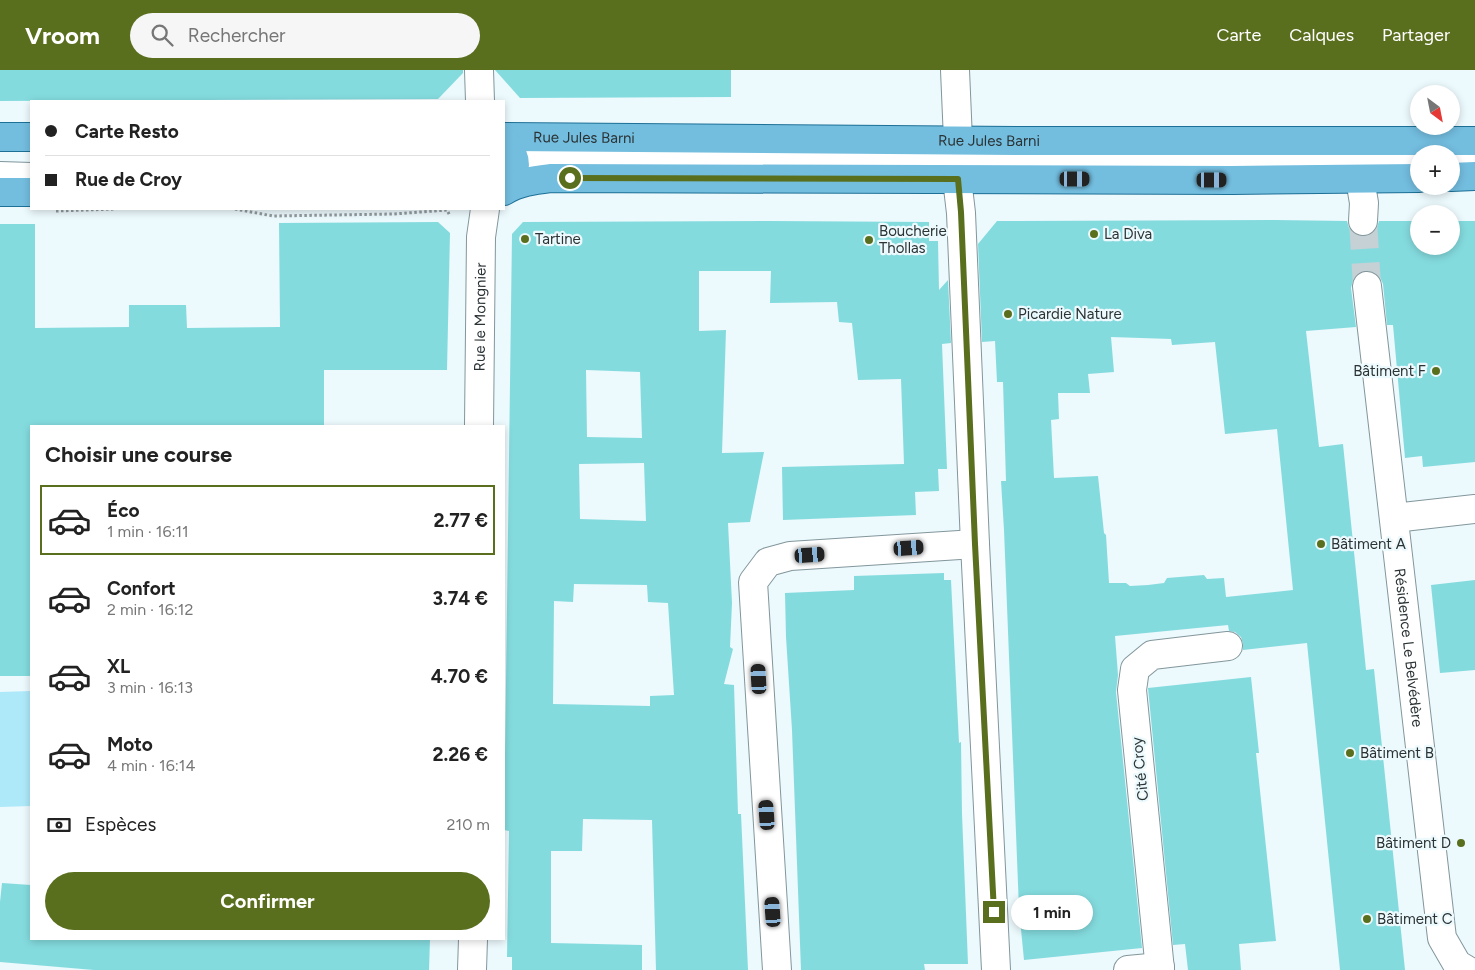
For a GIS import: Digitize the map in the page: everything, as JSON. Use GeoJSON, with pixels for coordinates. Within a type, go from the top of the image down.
{"type":"FeatureCollection","features":[{"type":"Feature","properties":{"kind":"main road"},"geometry":{"type":"LineString","coordinates":[[0,137],[30,137]]}},
{"type":"Feature","properties":{"kind":"main road","name":"Rue Jules Barni"},"geometry":{"type":"LineString","coordinates":[[507,149],[958,140],[1475,141]]}},
{"type":"Feature","properties":{"kind":"main road"},"geometry":{"type":"LineString","coordinates":[[505,190],[514,172],[507,149]]}},
{"type":"Feature","properties":{"kind":"main road"},"geometry":{"type":"LineString","coordinates":[[1460,177],[1475,176]]}},
{"type":"Feature","properties":{"kind":"main road"},"geometry":{"type":"LineString","coordinates":[[505,190],[526,182],[551,178],[1232,180],[1410,178]]}},
{"type":"Feature","properties":{"kind":"main road"},"geometry":{"type":"LineString","coordinates":[[0,192],[30,192]]}},
{"type":"Feature","properties":{"kind":"street"},"geometry":{"type":"LineString","coordinates":[[479,70],[480,100]]}},
{"type":"Feature","properties":{"kind":"street"},"geometry":{"type":"LineString","coordinates":[[955,70],[958,140]]}},
{"type":"Feature","properties":{"kind":"street"},"geometry":{"type":"LineString","coordinates":[[507,149],[1229,161],[1256,142]]}},
{"type":"Feature","properties":{"kind":"street"},"geometry":{"type":"LineString","coordinates":[[1460,158],[1475,158]]}},
{"type":"Feature","properties":{"kind":"street"},"geometry":{"type":"LineString","coordinates":[[1232,180],[1265,160],[1410,159]]}},
{"type":"Feature","properties":{"kind":"street"},"geometry":{"type":"LineString","coordinates":[[0,176],[30,177]]}},
{"type":"Feature","properties":{"kind":"street"},"geometry":{"type":"LineString","coordinates":[[958,179],[996,970]]}},
{"type":"Feature","properties":{"kind":"street"},"geometry":{"type":"LineString","coordinates":[[1360,179],[1364,203],[1363,221]]}},
{"type":"Feature","properties":{"kind":"street","name":"Rue le Mongnier"},"geometry":{"type":"LineString","coordinates":[[479,425],[481,237],[485,210]]}},
{"type":"Feature","properties":{"kind":"street","name":"Résidence Le Belvédère"},"geometry":{"type":"LineString","coordinates":[[1367,286],[1442,938],[1457,964],[1467,970]]}},
{"type":"Feature","properties":{"kind":"street"},"geometry":{"type":"LineString","coordinates":[[1394,518],[1475,509]]}},
{"type":"Feature","properties":{"kind":"street"},"geometry":{"type":"LineString","coordinates":[[777,970],[753,582],[768,562],[790,556],[975,544]]}},
{"type":"Feature","properties":{"kind":"street","name":"Cité Croy"},"geometry":{"type":"LineString","coordinates":[[1128,970],[1160,968],[1132,690],[1134,669],[1152,655],[1228,646]]}},
{"type":"Feature","properties":{"kind":"street"},"geometry":{"type":"LineString","coordinates":[[472,970],[473,940]]}},
{"type":"Feature","properties":{"kind":"shaded area"},"geometry":{"type":"Polygon","coordinates":[[[30,691],[30,806],[0,807],[0,692],[30,691]]]}},
{"type":"Feature","properties":{"kind":"building"},"geometry":{"type":"Polygon","coordinates":[[[0,70],[463,70],[463,73],[438,99],[0,101],[0,70]]]}},
{"type":"Feature","properties":{"kind":"building"},"geometry":{"type":"Polygon","coordinates":[[[495,70],[731,70],[731,97],[520,98],[495,70]]]}},
{"type":"Feature","properties":{"kind":"building"},"geometry":{"type":"Polygon","coordinates":[[[997,221],[1347,221],[1349,228],[1354,234],[1363,237],[1370,235],[1376,230],[1379,221],[1410,221],[1410,255],[1460,255],[1460,221],[1475,221],[1475,462],[1423,467],[1422,456],[1405,458],[1393,325],[1387,325],[1383,284],[1380,277],[1374,272],[1365,271],[1357,274],[1353,280],[1351,288],[1356,327],[1306,331],[1319,447],[1343,444],[1366,670],[1374,669],[1405,970],[1340,970],[1307,643],[1243,650],[1241,637],[1235,632],[1229,631],[1228,625],[1115,636],[1118,675],[1116,692],[1142,948],[1024,960],[1019,909],[1001,481],[1006,481],[1003,382],[997,382],[995,341],[982,342],[978,244],[997,221]],[[1111,337],[1114,372],[1088,374],[1090,393],[1058,393],[1059,419],[1051,420],[1054,478],[1098,476],[1104,533],[1106,535],[1109,583],[1126,583],[1130,586],[1148,585],[1164,583],[1167,578],[1204,575],[1207,579],[1224,578],[1226,597],[1293,590],[1277,429],[1225,434],[1215,342],[1172,345],[1171,339],[1111,337]]]}},
{"type":"Feature","properties":{"kind":"building"},"geometry":{"type":"Polygon","coordinates":[[[438,222],[450,233],[447,370],[324,370],[324,425],[30,425],[30,676],[0,676],[0,224],[35,224],[35,328],[129,327],[129,305],[186,305],[187,328],[280,327],[279,223],[438,222]]]}},
{"type":"Feature","properties":{"kind":"building"},"geometry":{"type":"Polygon","coordinates":[[[523,222],[929,222],[929,241],[938,241],[939,290],[948,280],[951,343],[942,344],[947,469],[938,469],[939,491],[915,492],[916,515],[783,520],[782,467],[904,464],[901,379],[858,380],[852,323],[839,322],[837,302],[770,303],[771,271],[699,271],[699,331],[726,330],[722,453],[764,452],[750,522],[728,523],[732,603],[730,647],[733,649],[724,684],[734,685],[738,814],[741,814],[748,970],[656,970],[652,820],[583,819],[582,851],[551,851],[551,943],[642,945],[642,970],[512,970],[512,957],[507,957],[509,831],[505,830],[505,756],[512,234],[523,222]],[[586,370],[587,437],[642,438],[640,372],[586,370]],[[644,463],[579,464],[580,519],[646,521],[644,463]],[[574,584],[573,602],[554,601],[553,704],[650,706],[650,696],[674,695],[668,603],[648,602],[647,585],[574,584]]]}},
{"type":"Feature","properties":{"kind":"building"},"geometry":{"type":"Polygon","coordinates":[[[944,573],[944,580],[951,580],[959,743],[961,742],[968,964],[924,964],[925,970],[801,970],[785,593],[854,590],[854,576],[944,573]]]}},
{"type":"Feature","properties":{"kind":"building"},"geometry":{"type":"Polygon","coordinates":[[[1475,580],[1475,670],[1440,673],[1431,585],[1475,580]]]}},
{"type":"Feature","properties":{"kind":"building"},"geometry":{"type":"Polygon","coordinates":[[[1251,677],[1259,753],[1256,753],[1276,941],[1239,944],[1241,970],[1188,970],[1185,944],[1173,945],[1148,688],[1251,677]]]}},
{"type":"Feature","properties":{"kind":"building"},"geometry":{"type":"Polygon","coordinates":[[[2,883],[30,885],[30,940],[430,940],[429,970],[94,970],[0,962],[0,902],[2,883]]]}},
{"type":"Feature","properties":{"kind":"tunnel"},"geometry":{"type":"LineString","coordinates":[[1363,221],[1367,286]]}},
{"type":"Feature","properties":{"kind":"place","name":"La Diva"},"geometry":{"type":"Point","coordinates":[1094,234]}},
{"type":"Feature","properties":{"kind":"place","name":"Tartine"},"geometry":{"type":"Point","coordinates":[525,239]}},
{"type":"Feature","properties":{"kind":"place","name":"Boucherie Thollas"},"geometry":{"type":"Point","coordinates":[869,240]}},
{"type":"Feature","properties":{"kind":"place","name":"Picardie Nature"},"geometry":{"type":"Point","coordinates":[1008,314]}},
{"type":"Feature","properties":{"kind":"place","name":"Bâtiment F"},"geometry":{"type":"Point","coordinates":[1436,371]}},
{"type":"Feature","properties":{"kind":"place","name":"Bâtiment A"},"geometry":{"type":"Point","coordinates":[1321,544]}},
{"type":"Feature","properties":{"kind":"place","name":"Bâtiment B"},"geometry":{"type":"Point","coordinates":[1350,753]}},
{"type":"Feature","properties":{"kind":"place","name":"Bâtiment D"},"geometry":{"type":"Point","coordinates":[1461,843]}},
{"type":"Feature","properties":{"kind":"place","name":"Bâtiment C"},"geometry":{"type":"Point","coordinates":[1367,919]}},
{"type":"Feature","properties":{"kind":"route"},"geometry":{"type":"LineString","coordinates":[[570,178],[958,179],[994,912]]}}]}
